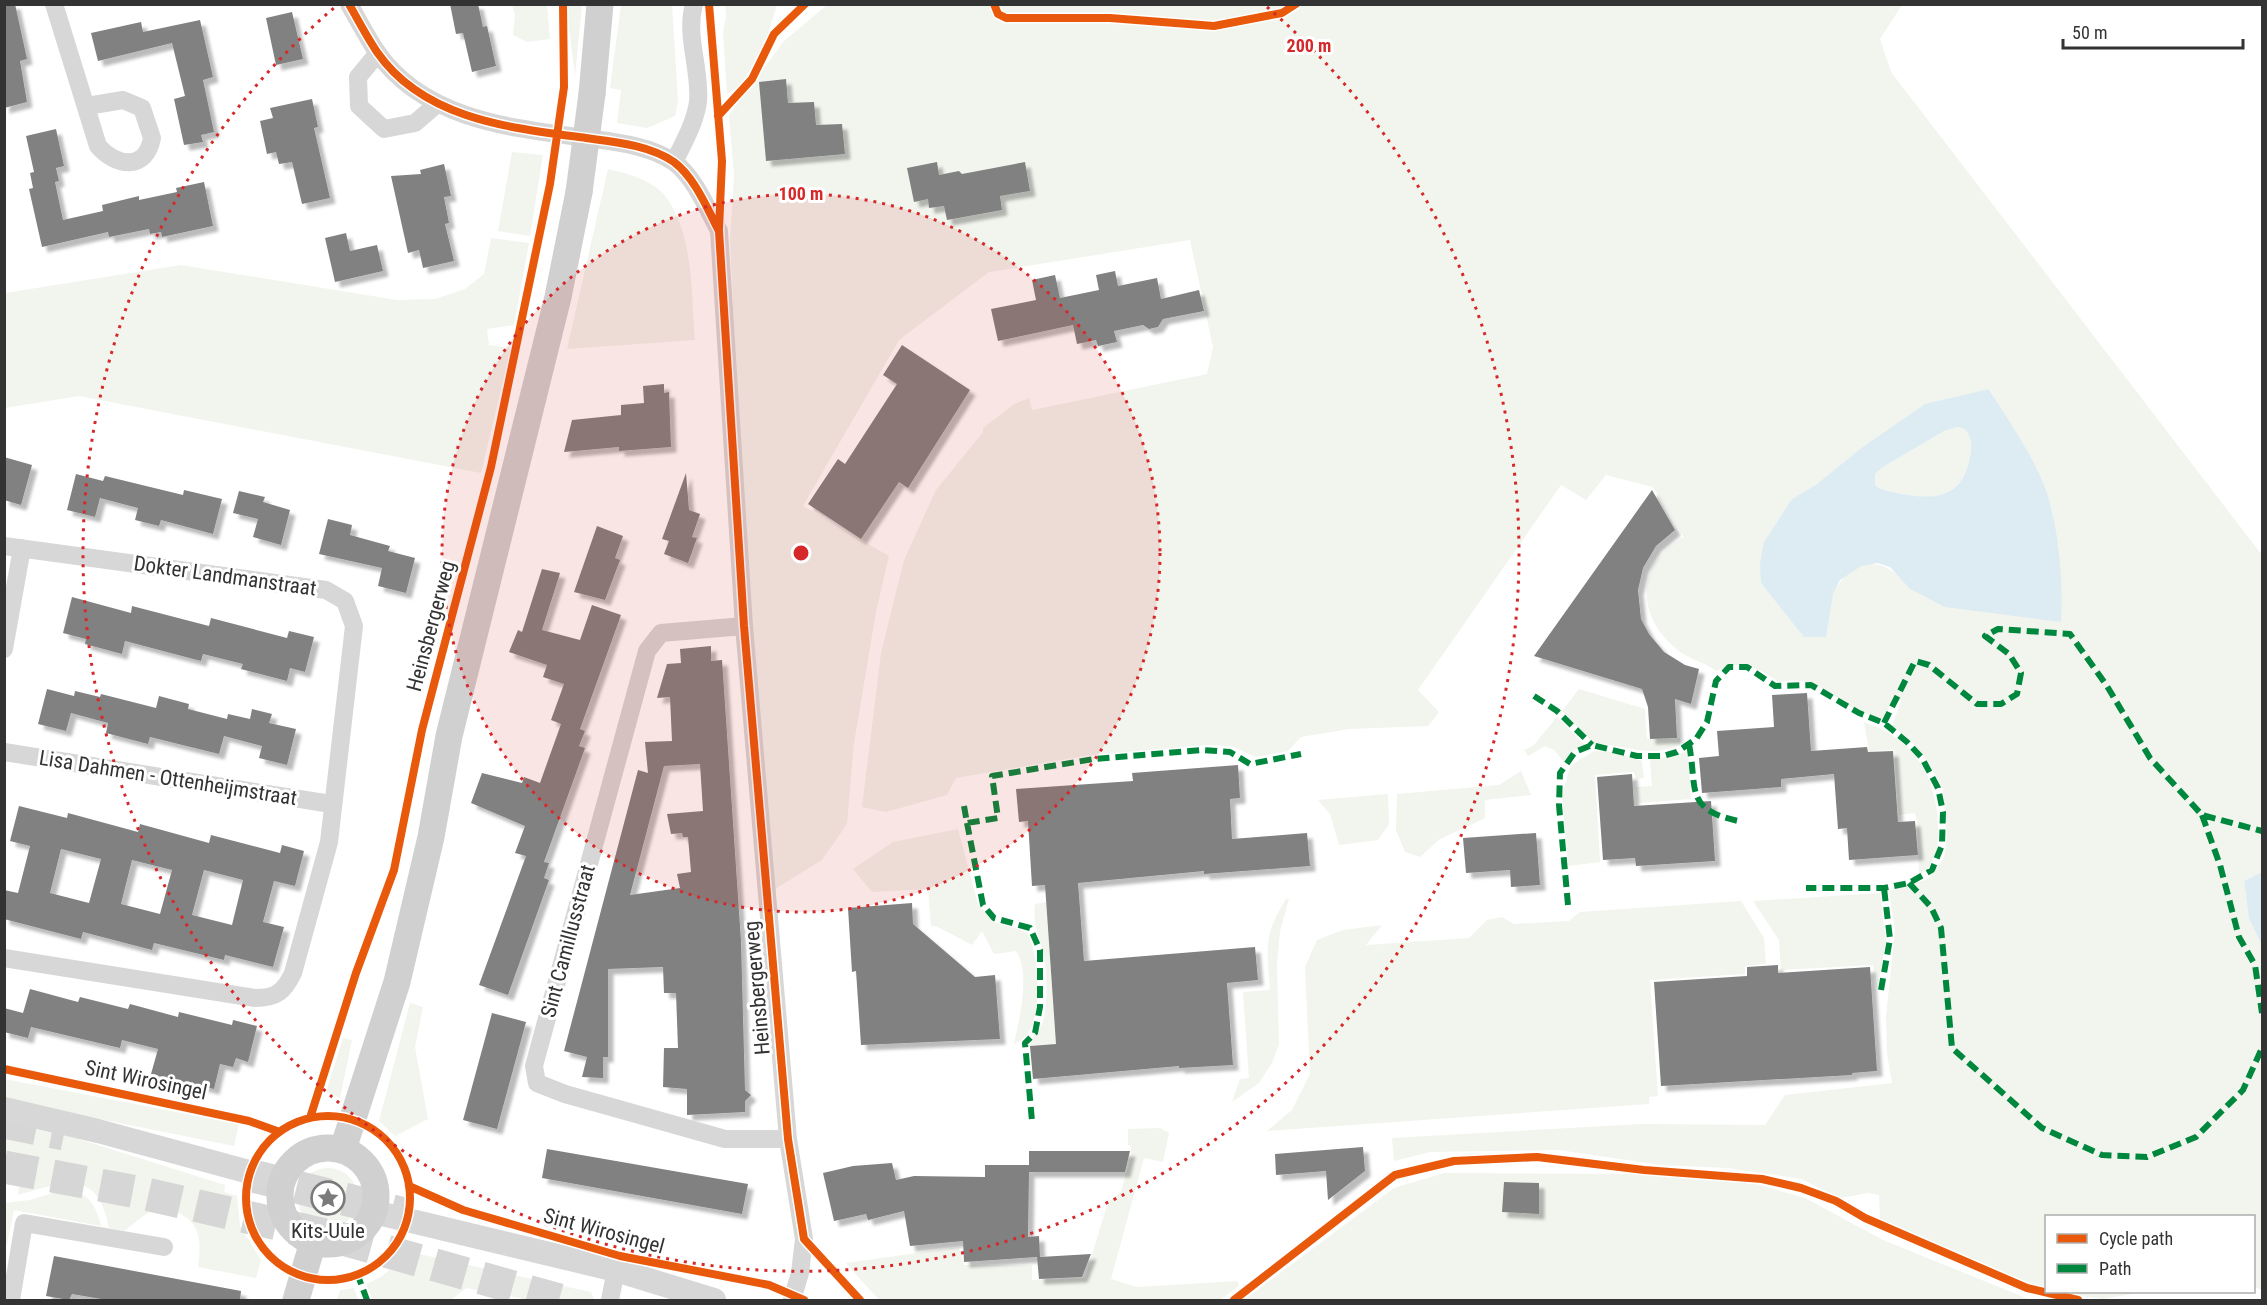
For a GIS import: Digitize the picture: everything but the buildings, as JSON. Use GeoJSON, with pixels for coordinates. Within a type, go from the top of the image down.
{"type":"FeatureCollection","features":[{"type":"Feature","properties":{"kind":"main road","name":"Heinsbergerweg"},"geometry":{"type":"LineString","coordinates":[[343,1149],[397,982],[431,837],[449,736],[558,297],[579,192],[592,94],[600,4]]}},
{"type":"Feature","properties":{"kind":"main road"},"geometry":{"type":"LineString","coordinates":[[322,1148],[343,1149],[357,1157],[371,1173],[377,1192],[374,1212],[362,1231],[352,1238],[327,1245],[313,1242],[292,1228],[284,1217],[280,1204],[282,1181],[288,1168],[306,1152],[322,1148]]}},
{"type":"Feature","properties":{"kind":"main road"},"geometry":{"type":"LineString","coordinates":[[296,1300],[313,1242]]}},
{"type":"Feature","properties":{"kind":"street"},"geometry":{"type":"LineString","coordinates":[[54,4],[87,106]]}},
{"type":"Feature","properties":{"kind":"street","name":"Heinsbergerweg"},"geometry":{"type":"LineString","coordinates":[[349,4],[378,53],[403,80],[437,104],[514,129],[633,144],[674,162],[699,192],[719,231],[744,626],[788,1139],[804,1239],[800,1273],[792,1300]]}},
{"type":"Feature","properties":{"kind":"street"},"geometry":{"type":"LineString","coordinates":[[674,162],[689,131],[698,101],[690,20],[694,4]]}},
{"type":"Feature","properties":{"kind":"street"},"geometry":{"type":"LineString","coordinates":[[378,53],[358,77],[359,106],[384,129],[415,123],[437,104]]}},
{"type":"Feature","properties":{"kind":"street"},"geometry":{"type":"LineString","coordinates":[[4,649],[13,547]]}},
{"type":"Feature","properties":{"kind":"street","name":"Dokter Landmanstraat"},"geometry":{"type":"LineString","coordinates":[[4,958],[255,998],[270,998],[285,990],[293,973],[328,842],[354,626],[345,601],[326,590],[13,547]]}},
{"type":"Feature","properties":{"kind":"street","name":"Sint Camillusstraat"},"geometry":{"type":"LineString","coordinates":[[744,626],[661,633],[647,651],[534,1066],[537,1083],[565,1094],[725,1139],[788,1139]]}},
{"type":"Feature","properties":{"kind":"street","name":"Lisa Dahmen - Ottenheijmstraat"},"geometry":{"type":"LineString","coordinates":[[4,752],[331,804]]}},
{"type":"Feature","properties":{"kind":"street"},"geometry":{"type":"LineString","coordinates":[[4,1109],[98,1131],[282,1181]]}},
{"type":"Feature","properties":{"kind":"street","name":"Sint Wirosingel"},"geometry":{"type":"LineString","coordinates":[[374,1212],[616,1270],[714,1300]]}},
{"type":"Feature","properties":{"kind":"street"},"geometry":{"type":"LineString","coordinates":[[11,1300],[24,1223],[164,1247]]}},
{"type":"Feature","properties":{"kind":"street"},"geometry":{"type":"LineString","coordinates":[[609,1300],[616,1270]]}},
{"type":"Feature","properties":{"kind":"shaded area"},"geometry":{"type":"Polygon","coordinates":[[[512,5],[547,5],[550,39],[527,42],[513,35],[515,14],[512,5]]]}},
{"type":"Feature","properties":{"kind":"shaded area"},"geometry":{"type":"Polygon","coordinates":[[[566,5],[582,5],[575,76],[566,5]]]}},
{"type":"Feature","properties":{"kind":"shaded area"},"geometry":{"type":"Polygon","coordinates":[[[621,5],[672,5],[678,101],[675,116],[647,128],[617,123],[621,90],[610,88],[621,5]]]}},
{"type":"Feature","properties":{"kind":"shaded area"},"geometry":{"type":"Polygon","coordinates":[[[725,5],[777,5],[766,40],[742,84],[727,94],[723,33],[725,5]]]}},
{"type":"Feature","properties":{"kind":"shaded area"},"geometry":{"type":"Polygon","coordinates":[[[827,5],[1902,5],[1880,39],[1891,72],[2262,555],[2262,872],[2244,881],[2249,919],[2262,945],[2262,1290],[2255,1287],[2255,1215],[2045,1215],[2045,1290],[1880,1219],[1879,1195],[1868,1193],[1840,1198],[1801,1179],[1728,1168],[1661,1165],[1559,1150],[1430,1152],[1394,1161],[1392,1138],[1642,1124],[1765,1125],[1785,1095],[1892,1083],[1887,1054],[1886,1016],[1895,931],[1889,891],[1928,879],[1944,858],[1947,836],[1943,789],[1927,760],[1912,742],[1892,726],[1901,701],[1893,700],[1883,719],[1861,712],[1823,689],[1803,681],[1779,682],[1756,668],[1742,665],[1716,671],[1680,652],[1662,635],[1653,620],[1648,605],[1647,590],[1650,575],[1657,561],[1668,548],[1684,537],[1653,487],[1606,475],[1586,500],[1561,485],[1418,690],[1439,712],[1428,726],[1349,729],[1301,737],[1288,751],[1256,757],[1231,746],[1207,745],[1091,755],[956,778],[947,795],[886,812],[862,807],[881,653],[904,560],[936,490],[983,432],[983,428],[1014,404],[1029,398],[1032,410],[1207,374],[1213,347],[1190,240],[989,272],[899,340],[803,506],[889,556],[876,612],[854,743],[847,824],[822,860],[775,889],[746,593],[730,240],[734,176],[729,115],[784,41],[827,5]],[[1990,389],[1860,449],[1817,484],[1792,499],[1761,583],[1779,603],[1833,594],[1850,572],[1860,566],[1880,565],[1900,578],[1910,589],[2061,622],[2058,558],[2052,510],[1990,389]]]}},
{"type":"Feature","properties":{"kind":"shaded area"},"geometry":{"type":"Polygon","coordinates":[[[512,152],[543,155],[530,236],[498,231],[512,152]]]}},
{"type":"Feature","properties":{"kind":"shaded area"},"geometry":{"type":"Polygon","coordinates":[[[608,169],[633,176],[657,188],[668,200],[676,215],[683,232],[690,267],[695,340],[567,349],[608,169]]]}},
{"type":"Feature","properties":{"kind":"shaded area"},"geometry":{"type":"Polygon","coordinates":[[[491,238],[529,243],[514,325],[487,329],[489,345],[511,348],[481,473],[79,396],[5,408],[5,293],[181,265],[397,300],[435,299],[465,289],[484,274],[491,238]]]}},
{"type":"Feature","properties":{"kind":"shaded area"},"geometry":{"type":"Polygon","coordinates":[[[1989,389],[2017,433],[2042,480],[2052,512],[2060,566],[2061,622],[1945,607],[1910,589],[1890,567],[1877,563],[1861,566],[1840,580],[1833,594],[1826,637],[1804,637],[1761,583],[1760,564],[1764,542],[1792,499],[1817,484],[1860,449],[1925,404],[1989,389]],[[1957,427],[1944,431],[1883,467],[1875,474],[1875,485],[1881,489],[1914,496],[1945,494],[1960,483],[1970,457],[1971,441],[1965,429],[1957,427]]]}},
{"type":"Feature","properties":{"kind":"shaded area"},"geometry":{"type":"Polygon","coordinates":[[[1956,427],[1965,429],[1971,440],[1971,448],[1965,472],[1954,488],[1938,496],[1918,497],[1890,492],[1875,485],[1875,474],[1883,467],[1944,431],[1956,427]]]}},
{"type":"Feature","properties":{"kind":"shaded area"},"geometry":{"type":"Polygon","coordinates":[[[1579,689],[1645,709],[1647,739],[1680,738],[1680,745],[1646,751],[1594,744],[1562,711],[1579,689]]]}},
{"type":"Feature","properties":{"kind":"shaded area"},"geometry":{"type":"Polygon","coordinates":[[[1557,717],[1585,745],[1576,749],[1564,762],[1554,750],[1545,746],[1528,756],[1524,750],[1533,746],[1557,717]]]}},
{"type":"Feature","properties":{"kind":"shaded area"},"geometry":{"type":"Polygon","coordinates":[[[1864,722],[1897,738],[1909,749],[1927,776],[1933,792],[1938,827],[1936,854],[1930,865],[1919,875],[1917,821],[1915,813],[1899,815],[1894,750],[1869,751],[1864,722]]]}},
{"type":"Feature","properties":{"kind":"shaded area"},"geometry":{"type":"Polygon","coordinates":[[[1594,751],[1613,752],[1642,761],[1644,778],[1636,779],[1634,772],[1595,775],[1600,862],[1568,866],[1562,796],[1570,766],[1594,751]]]}},
{"type":"Feature","properties":{"kind":"shaded area"},"geometry":{"type":"Polygon","coordinates":[[[1688,751],[1691,799],[1638,803],[1636,787],[1652,786],[1650,759],[1669,757],[1688,751]]]}},
{"type":"Feature","properties":{"kind":"shaded area"},"geometry":{"type":"Polygon","coordinates":[[[1521,771],[1531,795],[1485,800],[1485,818],[1440,839],[1420,857],[1405,852],[1396,830],[1397,794],[1499,785],[1521,771]]]}},
{"type":"Feature","properties":{"kind":"shaded area"},"geometry":{"type":"Polygon","coordinates":[[[1388,794],[1389,824],[1378,840],[1339,845],[1330,814],[1318,800],[1388,794]]]}},
{"type":"Feature","properties":{"kind":"shaded area"},"geometry":{"type":"Polygon","coordinates":[[[958,829],[978,904],[994,922],[1027,932],[1032,943],[1037,975],[1036,1010],[1032,1026],[1025,1037],[1014,1044],[1021,1010],[1023,984],[1023,971],[1016,951],[994,954],[982,931],[972,945],[936,926],[931,926],[928,889],[872,892],[853,869],[893,842],[958,829]]]}},
{"type":"Feature","properties":{"kind":"shaded area"},"geometry":{"type":"Polygon","coordinates":[[[2262,872],[2262,945],[2249,919],[2244,881],[2262,872]]]}},
{"type":"Feature","properties":{"kind":"shaded area"},"geometry":{"type":"Polygon","coordinates":[[[1880,893],[1886,942],[1877,991],[1873,965],[1781,970],[1779,940],[1753,901],[1880,893]]]}},
{"type":"Feature","properties":{"kind":"shaded area"},"geometry":{"type":"Polygon","coordinates":[[[1286,899],[1289,899],[1280,931],[1277,964],[1279,1044],[1272,1063],[1259,1083],[1232,1102],[1240,1079],[1249,1078],[1243,992],[1270,990],[1268,943],[1273,923],[1286,899]]]}},
{"type":"Feature","properties":{"kind":"shaded area"},"geometry":{"type":"Polygon","coordinates":[[[1741,901],[1764,938],[1766,964],[1745,966],[1745,974],[1650,980],[1658,1096],[1649,1097],[1649,1104],[1267,1131],[1292,1110],[1310,1074],[1305,967],[1317,940],[1343,930],[1382,925],[1366,945],[1469,938],[1487,920],[1502,917],[1514,924],[1569,921],[1580,912],[1741,901]]]}},
{"type":"Feature","properties":{"kind":"shaded area"},"geometry":{"type":"Polygon","coordinates":[[[1046,902],[1056,1044],[1030,1046],[1042,1025],[1045,1010],[1047,991],[1044,956],[1034,912],[1035,904],[1046,902]]]}},
{"type":"Feature","properties":{"kind":"shaded area"},"geometry":{"type":"Polygon","coordinates":[[[410,1003],[423,1007],[415,1047],[428,1119],[395,1136],[379,1121],[410,1003]]]}},
{"type":"Feature","properties":{"kind":"shaded area"},"geometry":{"type":"Polygon","coordinates":[[[343,1038],[352,1040],[340,1098],[326,1092],[343,1038]]]}},
{"type":"Feature","properties":{"kind":"shaded area"},"geometry":{"type":"Polygon","coordinates":[[[4,1079],[239,1124],[234,1146],[5,1100],[4,1079]]]}},
{"type":"Feature","properties":{"kind":"shaded area"},"geometry":{"type":"Polygon","coordinates":[[[4,1123],[69,1136],[225,1185],[224,1192],[237,1196],[240,1226],[261,1260],[256,1278],[198,1267],[200,1250],[195,1228],[185,1217],[172,1210],[161,1209],[151,1212],[124,1231],[109,1228],[104,1209],[96,1195],[87,1187],[64,1184],[18,1195],[19,1186],[5,1183],[4,1123]]]}},
{"type":"Feature","properties":{"kind":"shaded area"},"geometry":{"type":"Polygon","coordinates":[[[1160,1128],[1169,1133],[1163,1162],[1144,1158],[1111,1279],[1137,1287],[1237,1281],[1239,1286],[1220,1300],[879,1300],[846,1263],[959,1247],[964,1265],[1032,1265],[1032,1280],[1085,1278],[1108,1202],[1121,1192],[1131,1155],[1131,1146],[1128,1145],[1128,1129],[1160,1128]]]}},
{"type":"Feature","properties":{"kind":"shaded area"},"geometry":{"type":"Polygon","coordinates":[[[322,1168],[334,1168],[350,1176],[356,1186],[358,1198],[356,1210],[350,1220],[334,1228],[322,1228],[306,1220],[298,1204],[298,1192],[306,1176],[322,1168]]]}},
{"type":"Feature","properties":{"kind":"shaded area"},"geometry":{"type":"Polygon","coordinates":[[[1444,1173],[1634,1174],[1757,1184],[1805,1198],[1883,1240],[2031,1300],[1244,1300],[1394,1188],[1444,1173]]]}},
{"type":"Feature","properties":{"kind":"shaded area"},"geometry":{"type":"Polygon","coordinates":[[[66,1189],[90,1201],[97,1212],[101,1226],[14,1210],[7,1245],[5,1245],[5,1203],[30,1200],[66,1189]]]}},
{"type":"Feature","properties":{"kind":"shaded area"},"geometry":{"type":"Polygon","coordinates":[[[410,1252],[591,1292],[594,1299],[530,1300],[466,1288],[451,1300],[373,1300],[366,1284],[381,1277],[410,1252]]]}},
{"type":"Feature","properties":{"kind":"shaded area"},"geometry":{"type":"Polygon","coordinates":[[[354,1288],[358,1300],[337,1300],[340,1290],[354,1288]]]}},
{"type":"Feature","properties":{"kind":"shaded area"},"geometry":{"type":"Polygon","coordinates":[[[2063,1293],[2139,1293],[2102,1299],[2063,1293]]]}},
{"type":"Feature","properties":{"kind":"tunnel"},"geometry":{"type":"LineString","coordinates":[[4,1122],[64,1134]]}},
{"type":"Feature","properties":{"kind":"tunnel"},"geometry":{"type":"LineString","coordinates":[[4,1167],[137,1192],[343,1239],[559,1300]]}},
{"type":"Feature","properties":{"kind":"tunnel"},"geometry":{"type":"LineString","coordinates":[[249,1175],[408,1215]]}},
{"type":"Feature","properties":{"kind":"marked path"},"geometry":{"type":"LineString","coordinates":[[1884,723],[1915,661],[1929,665],[1977,704],[2001,704],[2017,694],[2021,673],[2009,654],[1985,636],[1998,629],[2070,634],[2107,686],[2150,758],[2202,815],[2262,831]]}},
{"type":"Feature","properties":{"kind":"marked path"},"geometry":{"type":"LineString","coordinates":[[1568,905],[1559,805],[1560,773],[1575,752],[1592,745],[1637,756],[1663,756],[1677,752],[1696,739],[1707,722],[1716,681],[1729,667],[1747,667],[1775,686],[1811,685],[1859,713],[1884,723],[1922,758],[1938,788],[1943,812],[1942,845],[1932,870],[1909,883],[1884,888],[1806,888]]}},
{"type":"Feature","properties":{"kind":"marked path"},"geometry":{"type":"LineString","coordinates":[[1534,696],[1557,711],[1592,745]]}},
{"type":"Feature","properties":{"kind":"marked path"},"geometry":{"type":"LineString","coordinates":[[1689,744],[1694,786],[1702,804],[1724,817],[1743,822]]}},
{"type":"Feature","properties":{"kind":"marked path"},"geometry":{"type":"LineString","coordinates":[[964,806],[967,823],[998,818],[992,776],[1094,759],[1202,750],[1230,752],[1250,764],[1301,754]]}},
{"type":"Feature","properties":{"kind":"marked path"},"geometry":{"type":"LineString","coordinates":[[2202,815],[2220,865],[2239,937],[2255,965],[2262,1013]]}},
{"type":"Feature","properties":{"kind":"marked path"},"geometry":{"type":"LineString","coordinates":[[967,823],[983,905],[994,918],[1030,928],[1040,950],[1040,1007],[1035,1033],[1025,1043],[1032,1121]]}},
{"type":"Feature","properties":{"kind":"marked path"},"geometry":{"type":"LineString","coordinates":[[1909,883],[1931,907],[1941,928],[1952,1048],[2042,1128],[2102,1155],[2147,1157],[2196,1137],[2243,1090],[2262,1048]]}},
{"type":"Feature","properties":{"kind":"marked path"},"geometry":{"type":"LineString","coordinates":[[1881,990],[1890,939],[1884,888]]}},
{"type":"Feature","properties":{"kind":"marked path"},"geometry":{"type":"LineString","coordinates":[[357,1273],[367,1300]]}},
{"type":"Feature","properties":{"kind":"cycle path"},"geometry":{"type":"LineString","coordinates":[[349,4],[377,52],[396,75],[419,93],[471,117],[529,130],[620,143],[664,156],[688,176],[719,231],[744,626],[788,1139],[804,1239],[860,1300]]}},
{"type":"Feature","properties":{"kind":"cycle path"},"geometry":{"type":"LineString","coordinates":[[310,1118],[356,973],[394,870],[422,730],[491,467],[550,184],[564,87],[563,4]]}},
{"type":"Feature","properties":{"kind":"cycle path"},"geometry":{"type":"LineString","coordinates":[[709,4],[722,161],[719,229]]}},
{"type":"Feature","properties":{"kind":"cycle path"},"geometry":{"type":"LineString","coordinates":[[718,116],[752,79],[774,34],[805,4]]}},
{"type":"Feature","properties":{"kind":"cycle path"},"geometry":{"type":"LineString","coordinates":[[994,4],[998,14],[1006,18],[1110,18],[1214,26],[1282,13],[1296,4]]}},
{"type":"Feature","properties":{"kind":"cycle path"},"geometry":{"type":"LineString","coordinates":[[4,1069],[249,1121],[277,1131]]}},
{"type":"Feature","properties":{"kind":"cycle path"},"geometry":{"type":"LineString","coordinates":[[328,1116],[359,1123],[386,1140],[403,1167],[410,1198],[403,1229],[386,1256],[359,1273],[328,1280],[297,1273],[270,1256],[253,1229],[246,1198],[253,1167],[270,1140],[297,1123],[328,1116]]}},
{"type":"Feature","properties":{"kind":"cycle path"},"geometry":{"type":"LineString","coordinates":[[1234,1300],[1395,1175],[1454,1161],[1537,1157],[1644,1170],[1762,1179],[1801,1188],[1836,1201],[1865,1218],[2027,1288],[2045,1292]]}},
{"type":"Feature","properties":{"kind":"cycle path"},"geometry":{"type":"LineString","coordinates":[[409,1186],[463,1210],[620,1256],[769,1285],[804,1300]]}},
{"type":"Feature","properties":{"kind":"cycle path"},"geometry":{"type":"LineString","coordinates":[[2048,1293],[2078,1300]]}},
{"type":"Feature","properties":{"kind":"place","name":"Kits-Uule"},"geometry":{"type":"Point","coordinates":[328,1198]}}]}
